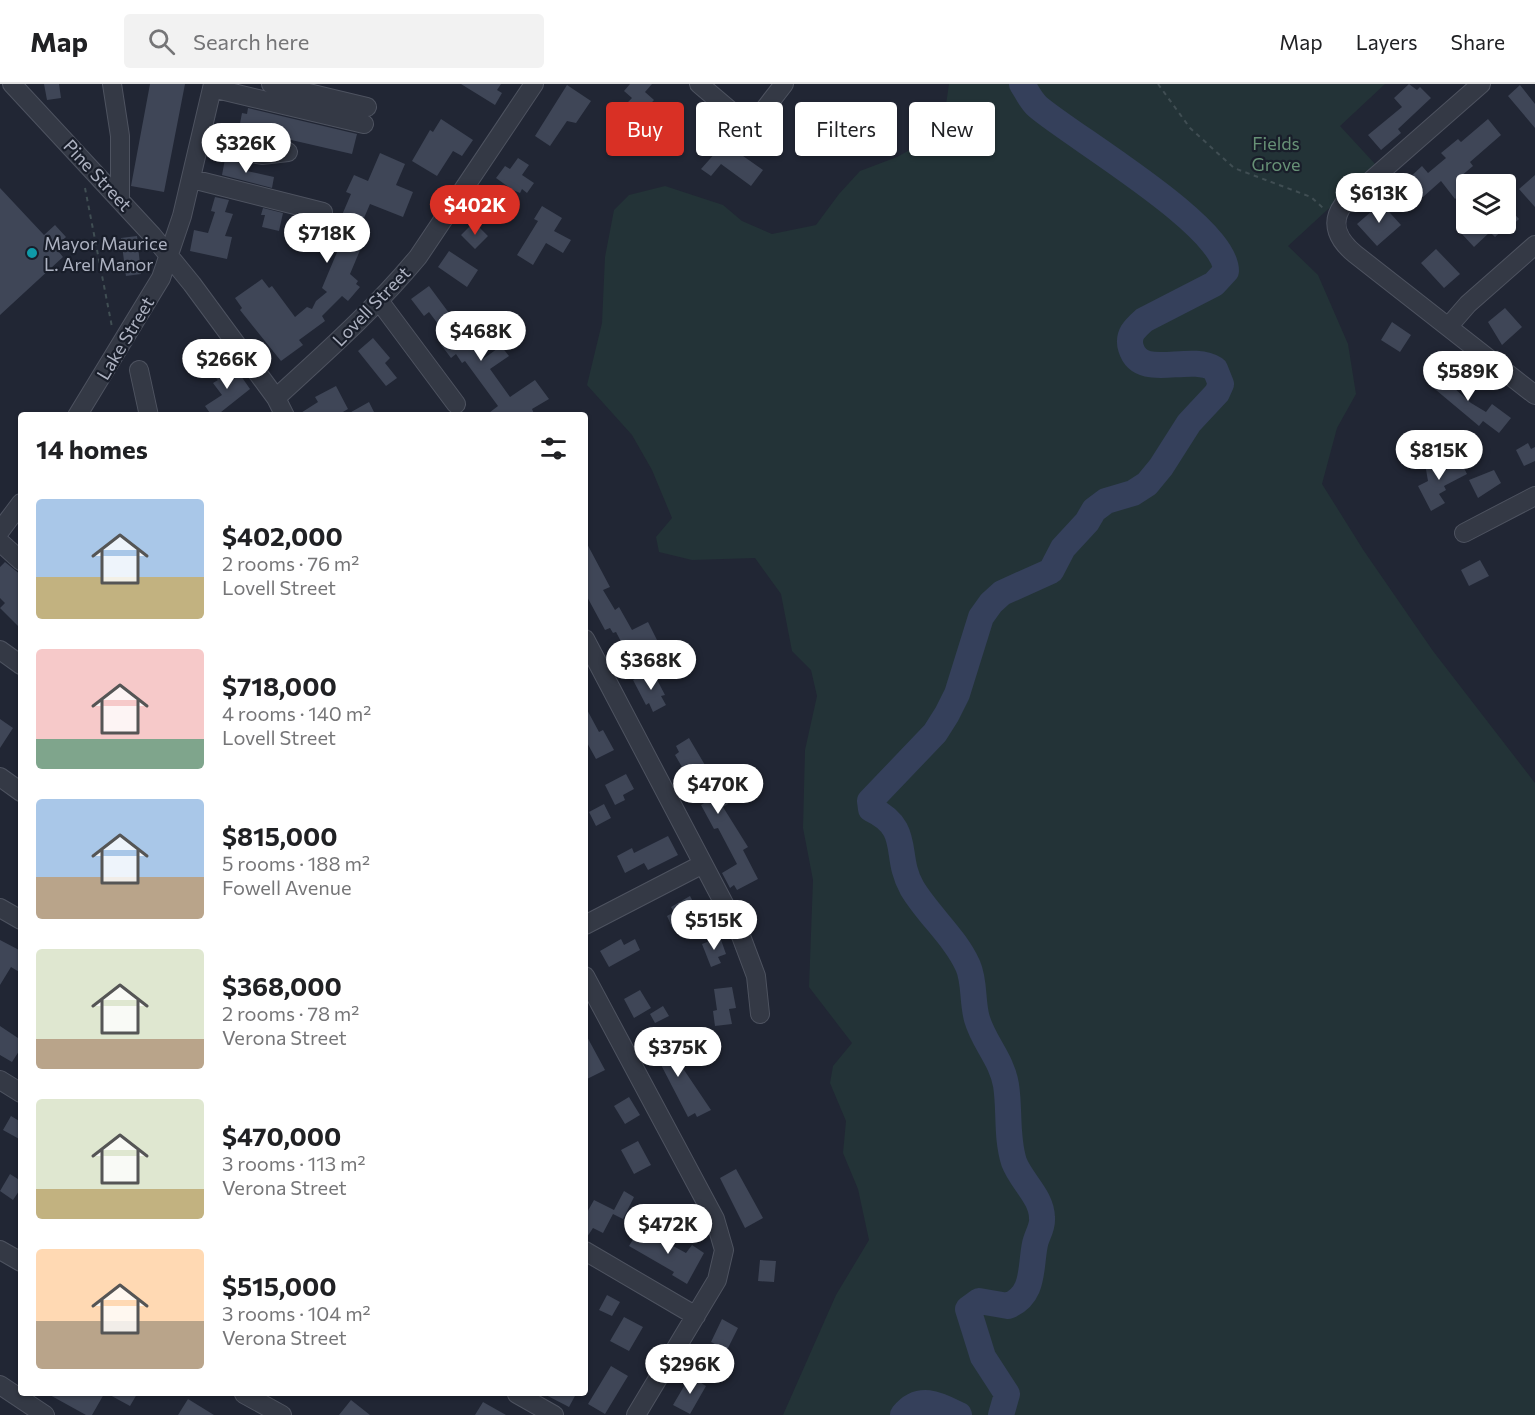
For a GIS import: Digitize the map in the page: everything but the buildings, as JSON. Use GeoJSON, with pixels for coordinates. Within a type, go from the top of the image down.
{"type":"FeatureCollection","features":[{"type":"Feature","properties":{"kind":"street","name":"Pine Street"},"geometry":{"type":"LineString","coordinates":[[12,84],[120,198],[192,284],[276,398],[283,412]]}},
{"type":"Feature","properties":{"kind":"street"},"geometry":{"type":"LineString","coordinates":[[112,84],[120,136],[120,198]]}},
{"type":"Feature","properties":{"kind":"street"},"geometry":{"type":"LineString","coordinates":[[213,86],[365,115],[271,84]]}},
{"type":"Feature","properties":{"kind":"street","name":"Lovell Street"},"geometry":{"type":"LineString","coordinates":[[276,398],[380,302],[418,257],[534,84]]}},
{"type":"Feature","properties":{"kind":"street"},"geometry":{"type":"LineString","coordinates":[[699,84],[720,102]]}},
{"type":"Feature","properties":{"kind":"street"},"geometry":{"type":"LineString","coordinates":[[770,102],[784,84]]}},
{"type":"Feature","properties":{"kind":"street"},"geometry":{"type":"LineString","coordinates":[[1481,84],[1343,206],[1337,217],[1336,225],[1340,239],[1346,246],[1535,395]]}},
{"type":"Feature","properties":{"kind":"street","name":"Lake Street"},"geometry":{"type":"LineString","coordinates":[[79,412],[161,278],[192,178],[213,86]]}},
{"type":"Feature","properties":{"kind":"street"},"geometry":{"type":"LineString","coordinates":[[200,143],[262,155],[288,152]]}},
{"type":"Feature","properties":{"kind":"street"},"geometry":{"type":"LineString","coordinates":[[192,178],[322,212]]}},
{"type":"Feature","properties":{"kind":"street"},"geometry":{"type":"LineString","coordinates":[[1448,327],[1468,304],[1535,245]]}},
{"type":"Feature","properties":{"kind":"street"},"geometry":{"type":"LineString","coordinates":[[380,302],[456,404]]}},
{"type":"Feature","properties":{"kind":"street"},"geometry":{"type":"LineString","coordinates":[[139,370],[147,412]]}},
{"type":"Feature","properties":{"kind":"street"},"geometry":{"type":"LineString","coordinates":[[1464,533],[1535,496]]}},
{"type":"Feature","properties":{"kind":"street"},"geometry":{"type":"LineString","coordinates":[[0,531],[18,507]]}},
{"type":"Feature","properties":{"kind":"street"},"geometry":{"type":"LineString","coordinates":[[0,542],[18,558]]}},
{"type":"Feature","properties":{"kind":"street"},"geometry":{"type":"LineString","coordinates":[[588,645],[750,955],[756,976],[760,1014]]}},
{"type":"Feature","properties":{"kind":"street"},"geometry":{"type":"LineString","coordinates":[[0,650],[18,663]]}},
{"type":"Feature","properties":{"kind":"street"},"geometry":{"type":"LineString","coordinates":[[0,777],[18,790]]}},
{"type":"Feature","properties":{"kind":"street"},"geometry":{"type":"LineString","coordinates":[[588,923],[703,864]]}},
{"type":"Feature","properties":{"kind":"street"},"geometry":{"type":"LineString","coordinates":[[0,908],[18,918]]}},
{"type":"Feature","properties":{"kind":"street"},"geometry":{"type":"LineString","coordinates":[[588,982],[715,1219],[724,1250],[723,1266],[717,1280],[636,1415]]}},
{"type":"Feature","properties":{"kind":"street"},"geometry":{"type":"LineString","coordinates":[[0,1080],[18,1091]]}},
{"type":"Feature","properties":{"kind":"street"},"geometry":{"type":"LineString","coordinates":[[0,1250],[18,1260]]}},
{"type":"Feature","properties":{"kind":"street"},"geometry":{"type":"LineString","coordinates":[[588,1253],[696,1316]]}},
{"type":"Feature","properties":{"kind":"street"},"geometry":{"type":"LineString","coordinates":[[0,1385],[45,1415]]}},
{"type":"Feature","properties":{"kind":"street"},"geometry":{"type":"LineString","coordinates":[[248,1396],[282,1415]]}},
{"type":"Feature","properties":{"kind":"street"},"geometry":{"type":"LineString","coordinates":[[521,1396],[554,1415]]}},
{"type":"Feature","properties":{"kind":"path"},"geometry":{"type":"LineString","coordinates":[[1158,84],[1190,128],[1234,168],[1311,197],[1320,203],[1336,225]]}},
{"type":"Feature","properties":{"kind":"path"},"geometry":{"type":"LineString","coordinates":[[85,188],[114,335]]}},
{"type":"Feature","properties":{"kind":"green space","name":"Fields Grove"},"geometry":{"type":"Polygon","coordinates":[[[949,84],[1385,84],[1340,126],[1376,165],[1288,246],[1318,275],[1348,344],[1356,394],[1337,428],[1322,484],[1364,551],[1433,651],[1535,783],[1535,1415],[783,1415],[836,1295],[869,1240],[858,1189],[843,1153],[846,1121],[830,1083],[833,1066],[852,1043],[809,987],[813,880],[803,828],[805,750],[817,696],[811,670],[792,651],[781,594],[755,558],[692,560],[659,552],[656,537],[672,518],[652,470],[632,435],[587,385],[602,323],[605,257],[614,210],[629,195],[665,186],[723,205],[742,221],[772,234],[816,225],[860,171],[909,150],[909,156],[995,156],[995,102],[946,102],[949,84]]]}},
{"type":"Feature","properties":{"kind":"waterway"},"geometry":{"type":"LineString","coordinates":[[1001,1415],[1007,1394],[983,1357],[968,1309],[979,1301],[1008,1306],[1023,1295],[1030,1280],[1035,1244],[1042,1225],[1041,1210],[1014,1162],[1004,1076],[977,1019],[968,966],[956,945],[912,888],[903,865],[897,834],[884,817],[871,809],[870,801],[935,733],[947,714],[957,694],[981,617],[991,603],[1002,593],[1051,571],[1063,548],[1087,522],[1094,510],[1106,501],[1133,493],[1147,484],[1161,467],[1189,423],[1217,393],[1221,384],[1215,369],[1204,365],[1145,363],[1136,358],[1130,339],[1135,329],[1144,320],[1214,284],[1226,271],[1219,252],[1202,231],[1176,207],[1038,107],[1022,84]]}},
{"type":"Feature","properties":{"kind":"waterway"},"geometry":{"type":"LineString","coordinates":[[903,1415],[909,1409],[923,1403],[937,1405],[959,1415]]}},
{"type":"Feature","properties":{"kind":"place","name":"Mayor Maurice L. Arel Manor"},"geometry":{"type":"Point","coordinates":[32,253]}}]}
